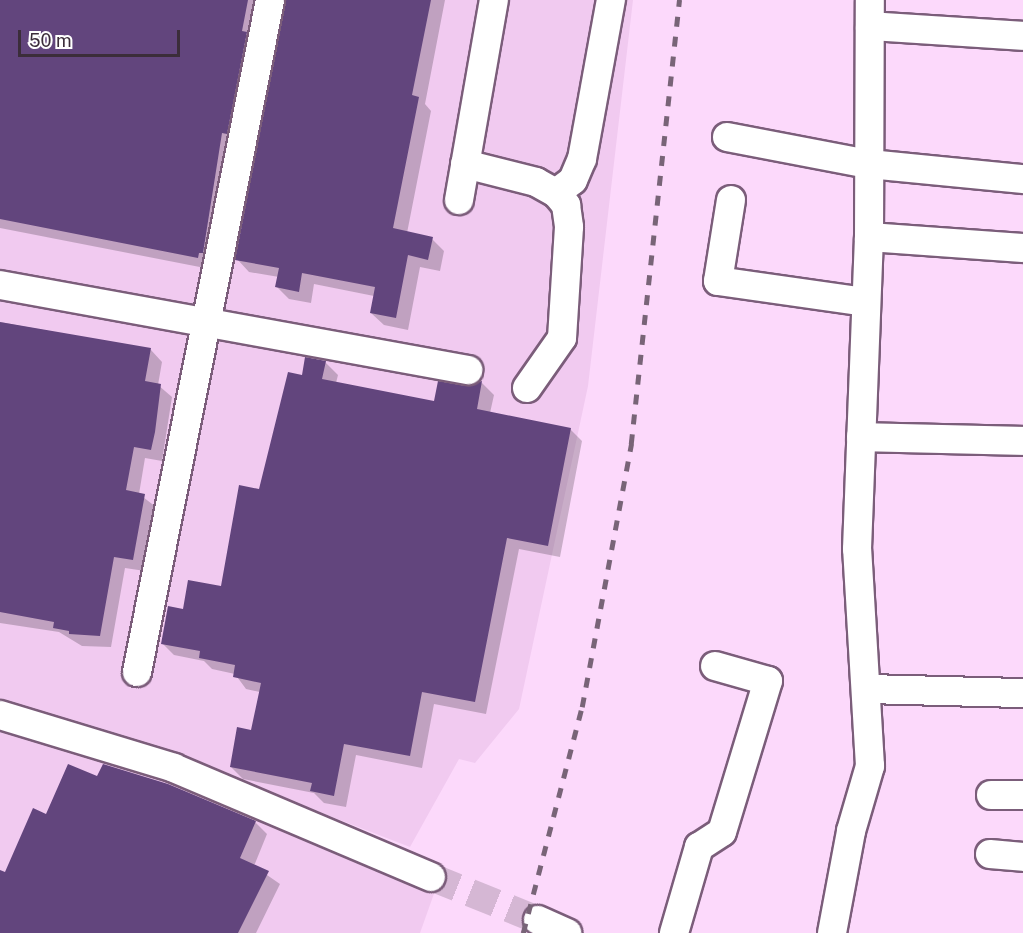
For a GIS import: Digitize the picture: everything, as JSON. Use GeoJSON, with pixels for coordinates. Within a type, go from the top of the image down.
{"type":"FeatureCollection","features":[{"type":"Feature","properties":{"kind":"street"},"geometry":{"type":"LineString","coordinates":[[137,672],[208,321],[209,294],[270,0]]}},
{"type":"Feature","properties":{"kind":"street"},"geometry":{"type":"LineString","coordinates":[[459,200],[494,0]]}},
{"type":"Feature","properties":{"kind":"street"},"geometry":{"type":"LineString","coordinates":[[556,193],[573,180],[582,159],[611,0]]}},
{"type":"Feature","properties":{"kind":"street"},"geometry":{"type":"LineString","coordinates":[[832,933],[851,831],[870,766],[867,690],[856,549],[869,237],[870,13],[1023,36]]}},
{"type":"Feature","properties":{"kind":"street"},"geometry":{"type":"LineString","coordinates":[[727,136],[869,164],[1023,179]]}},
{"type":"Feature","properties":{"kind":"street"},"geometry":{"type":"LineString","coordinates":[[465,164],[536,182],[556,193],[566,205],[569,227],[562,338],[527,388]]}},
{"type":"Feature","properties":{"kind":"street"},"geometry":{"type":"LineString","coordinates":[[731,200],[718,281],[866,302]]}},
{"type":"Feature","properties":{"kind":"street"},"geometry":{"type":"LineString","coordinates":[[869,237],[1023,248]]}},
{"type":"Feature","properties":{"kind":"street"},"geometry":{"type":"LineString","coordinates":[[0,285],[468,370]]}},
{"type":"Feature","properties":{"kind":"street"},"geometry":{"type":"LineString","coordinates":[[861,437],[1023,441]]}},
{"type":"Feature","properties":{"kind":"street"},"geometry":{"type":"LineString","coordinates":[[674,933],[699,847],[722,832],[768,681],[715,666]]}},
{"type":"Feature","properties":{"kind":"street"},"geometry":{"type":"LineString","coordinates":[[867,690],[1023,693]]}},
{"type":"Feature","properties":{"kind":"street"},"geometry":{"type":"LineString","coordinates":[[0,715],[174,768],[431,877]]}},
{"type":"Feature","properties":{"kind":"street"},"geometry":{"type":"LineString","coordinates":[[991,795],[1023,795]]}},
{"type":"Feature","properties":{"kind":"street"},"geometry":{"type":"LineString","coordinates":[[990,854],[1023,857]]}},
{"type":"Feature","properties":{"kind":"shaded area"},"geometry":{"type":"Polygon","coordinates":[[[0,0],[633,0],[588,386],[519,709],[475,763],[459,759],[410,847],[177,757],[0,705],[0,0]]]}},
{"type":"Feature","properties":{"kind":"shaded area"},"geometry":{"type":"Polygon","coordinates":[[[0,724],[177,775],[436,888],[420,933],[0,933],[0,724]]]}},
{"type":"Feature","properties":{"kind":"building"},"geometry":{"type":"Polygon","coordinates":[[[0,0],[248,0],[242,31],[247,32],[227,134],[222,133],[203,253],[199,253],[198,258],[0,219],[0,0]]]}},
{"type":"Feature","properties":{"kind":"building"},"geometry":{"type":"Polygon","coordinates":[[[286,0],[431,0],[412,95],[419,97],[393,228],[433,237],[428,260],[408,255],[396,318],[370,313],[375,287],[302,273],[299,292],[275,287],[279,268],[235,260],[286,0]]]}},
{"type":"Feature","properties":{"kind":"building"},"geometry":{"type":"Polygon","coordinates":[[[0,322],[151,348],[145,381],[161,384],[155,432],[151,450],[134,447],[126,490],[145,494],[133,560],[114,557],[100,636],[69,634],[69,631],[53,628],[54,622],[0,612],[0,322]]]}},
{"type":"Feature","properties":{"kind":"building"},"geometry":{"type":"Polygon","coordinates":[[[305,357],[326,361],[322,379],[434,401],[438,381],[466,386],[482,381],[477,409],[571,428],[548,546],[507,538],[475,702],[422,692],[410,756],[344,744],[334,796],[310,791],[312,783],[230,767],[237,727],[251,730],[261,683],[233,677],[235,665],[199,658],[200,651],[161,644],[168,606],[183,609],[188,580],[221,586],[239,485],[259,489],[288,372],[302,375],[305,357]]]}},
{"type":"Feature","properties":{"kind":"building"},"geometry":{"type":"Polygon","coordinates":[[[68,764],[97,776],[103,764],[168,784],[256,821],[240,858],[269,871],[238,933],[0,933],[0,870],[5,872],[33,808],[46,814],[68,764]]]}},
{"type":"Feature","properties":{"kind":"tunnel"},"geometry":{"type":"LineString","coordinates":[[431,877],[538,920]]}},
{"type":"Feature","properties":{"kind":"railway"},"geometry":{"type":"LineString","coordinates":[[523,933],[582,707],[631,444],[679,0]]}}]}
